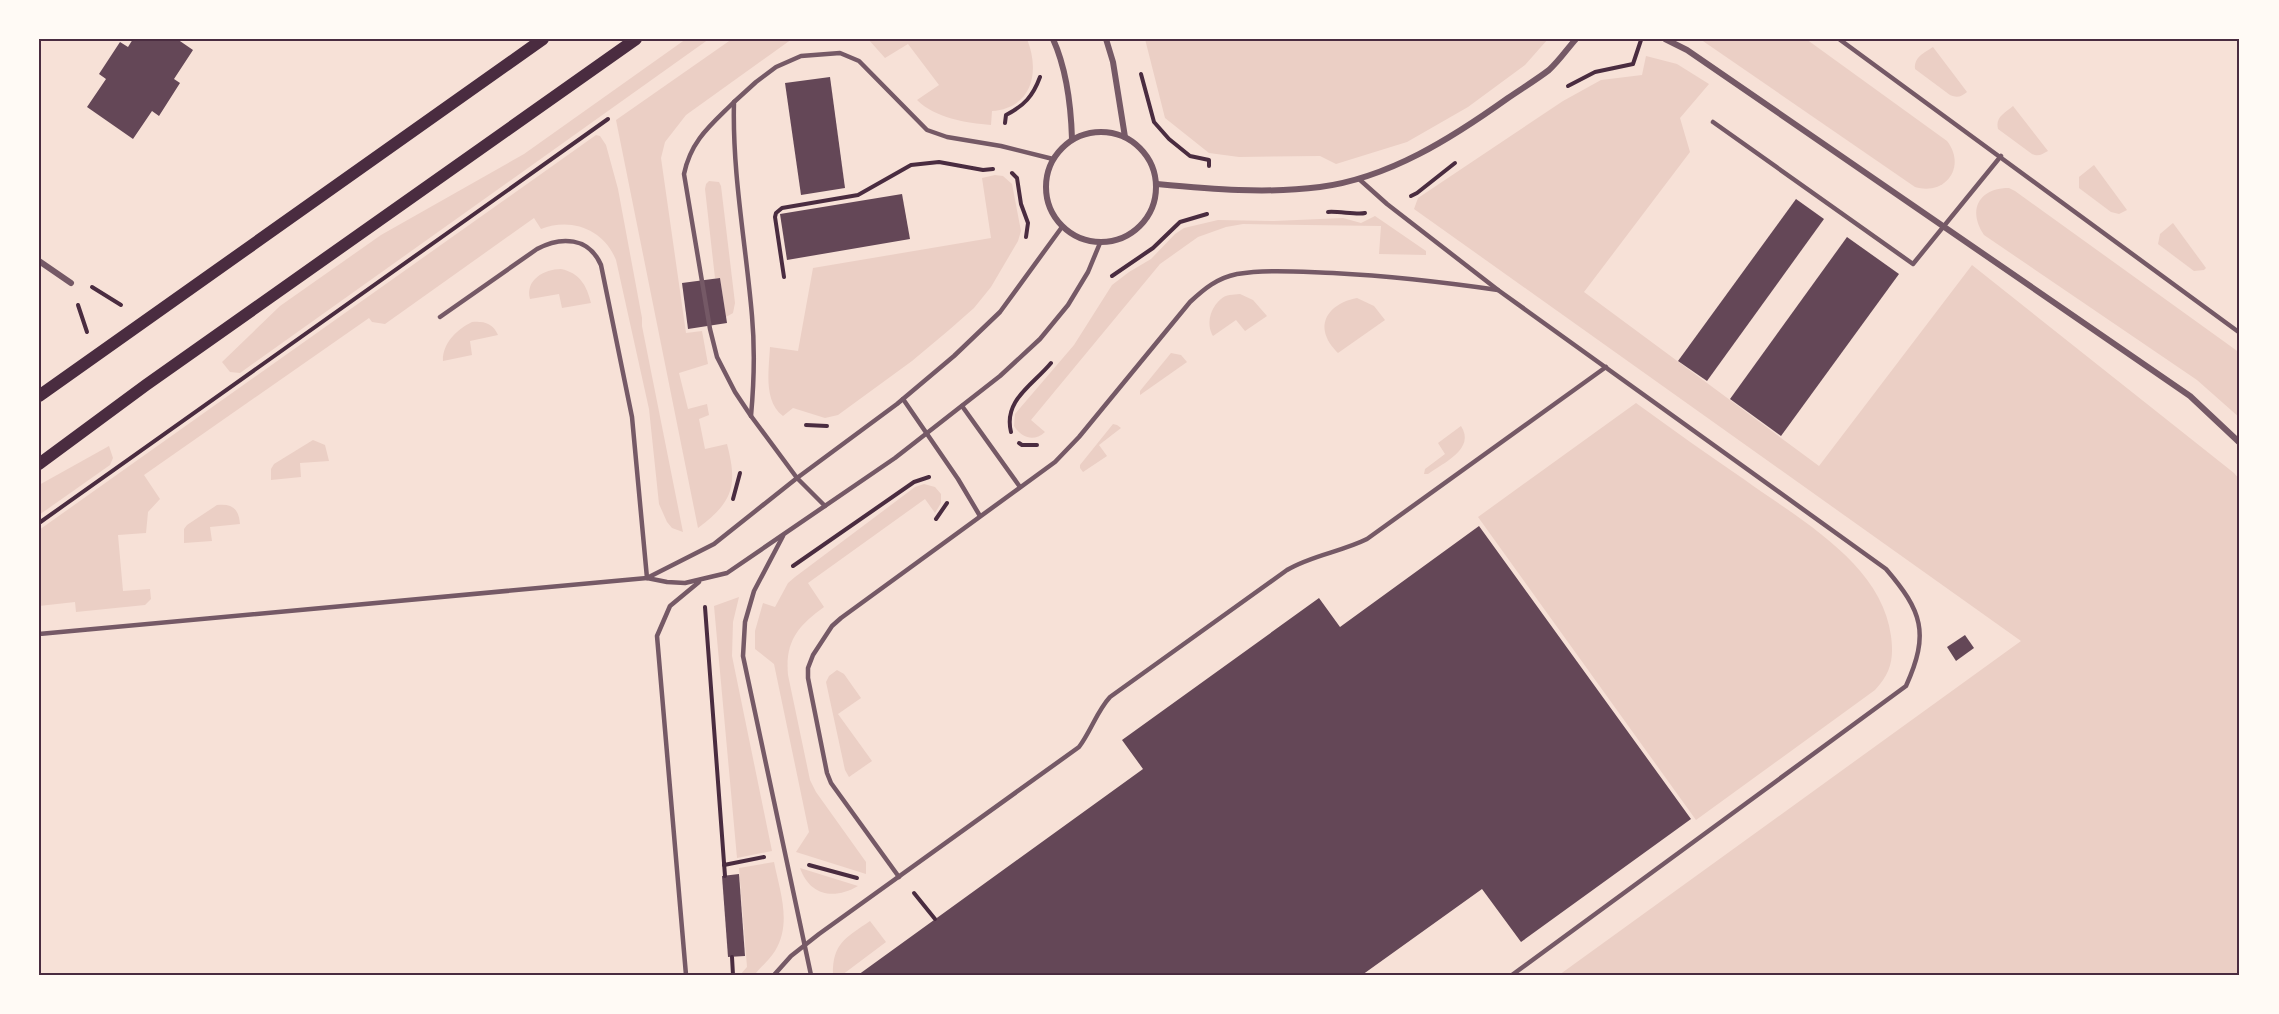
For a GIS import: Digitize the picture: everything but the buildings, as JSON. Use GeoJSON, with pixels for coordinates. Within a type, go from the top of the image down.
{"type":"FeatureCollection","features":[{"type":"Feature","properties":{"kind":"main road"},"geometry":{"type":"LineString","coordinates":[[39,396],[543,39]]}},
{"type":"Feature","properties":{"kind":"main road"},"geometry":{"type":"LineString","coordinates":[[39,464],[636,39]]}},
{"type":"Feature","properties":{"kind":"street"},"geometry":{"type":"LineString","coordinates":[[1053,39],[1062,65],[1071,110],[1072,139]]}},
{"type":"Feature","properties":{"kind":"street"},"geometry":{"type":"LineString","coordinates":[[1106,39],[1113,62],[1125,137]]}},
{"type":"Feature","properties":{"kind":"street"},"geometry":{"type":"LineString","coordinates":[[1157,184],[1209,190],[1260,191],[1320,187],[1359,179],[1416,156],[1478,120],[1550,69],[1576,39]]}},
{"type":"Feature","properties":{"kind":"street"},"geometry":{"type":"LineString","coordinates":[[1665,39],[1687,50],[2190,396],[2240,443]]}},
{"type":"Feature","properties":{"kind":"street"},"geometry":{"type":"LineString","coordinates":[[1089,132],[1108,132],[1125,137],[1147,156],[1154,169],[1157,184],[1155,202],[1147,219],[1135,231],[1119,240],[1100,243],[1087,241],[1062,228],[1051,213],[1046,195],[1046,176],[1053,159],[1072,139],[1089,132]]}},
{"type":"Feature","properties":{"kind":"street"},"geometry":{"type":"LineString","coordinates":[[39,261],[71,284]]}},
{"type":"Feature","properties":{"kind":"lane"},"geometry":{"type":"LineString","coordinates":[[1839,39],[2240,333]]}},
{"type":"Feature","properties":{"kind":"lane"},"geometry":{"type":"LineString","coordinates":[[825,506],[797,478],[751,416],[735,392],[717,357],[710,329],[684,174],[687,159],[693,147],[734,102],[776,67],[801,56],[840,53],[859,61],[927,130],[947,137],[1001,146],[1053,159]]}},
{"type":"Feature","properties":{"kind":"lane"},"geometry":{"type":"LineString","coordinates":[[734,102],[733,136],[752,318],[751,416]]}},
{"type":"Feature","properties":{"kind":"lane"},"geometry":{"type":"LineString","coordinates":[[1713,122],[1912,264],[2001,156]]}},
{"type":"Feature","properties":{"kind":"lane"},"geometry":{"type":"LineString","coordinates":[[1359,179],[1387,204],[1498,290],[1886,569],[1904,590],[1917,612],[1920,630],[1918,650],[1915,667],[1906,686],[1512,975]]}},
{"type":"Feature","properties":{"kind":"lane"},"geometry":{"type":"LineString","coordinates":[[647,578],[714,544],[797,478],[903,399],[954,356],[1000,312],[1062,228]]}},
{"type":"Feature","properties":{"kind":"lane"},"geometry":{"type":"LineString","coordinates":[[440,317],[551,241],[572,241],[584,244],[598,258],[602,265],[632,417],[647,578]]}},
{"type":"Feature","properties":{"kind":"lane"},"geometry":{"type":"LineString","coordinates":[[39,634],[647,578],[685,583],[727,573],[927,433],[1040,339],[1068,305],[1089,272],[1100,243]]}},
{"type":"Feature","properties":{"kind":"lane"},"geometry":{"type":"LineString","coordinates":[[899,877],[831,783],[824,762],[808,668],[821,641],[837,622],[1055,462],[1079,437],[1190,302],[1205,287],[1218,280],[1236,274],[1296,271],[1429,280],[1498,290]]}},
{"type":"Feature","properties":{"kind":"lane"},"geometry":{"type":"LineString","coordinates":[[774,975],[804,945],[1079,747],[1089,734],[1103,704],[1110,697],[1247,598],[1304,560],[1343,549],[1367,539],[1606,367]]}},
{"type":"Feature","properties":{"kind":"lane"},"geometry":{"type":"LineString","coordinates":[[903,399],[980,516]]}},
{"type":"Feature","properties":{"kind":"lane"},"geometry":{"type":"LineString","coordinates":[[962,406],[1020,487]]}},
{"type":"Feature","properties":{"kind":"lane"},"geometry":{"type":"LineString","coordinates":[[785,533],[754,591],[745,622],[743,656],[811,975]]}},
{"type":"Feature","properties":{"kind":"lane"},"geometry":{"type":"LineString","coordinates":[[686,975],[657,636],[670,606],[684,592],[701,581]]}},
{"type":"Feature","properties":{"kind":"path"},"geometry":{"type":"LineString","coordinates":[[1564,88],[1595,72],[1633,64],[1641,39]]}},
{"type":"Feature","properties":{"kind":"path"},"geometry":{"type":"LineString","coordinates":[[1000,168],[1006,115],[1020,108],[1029,99],[1037,87],[1042,69]]}},
{"type":"Feature","properties":{"kind":"path"},"geometry":{"type":"LineString","coordinates":[[1140,70],[1154,122],[1169,139],[1190,156],[1209,160],[1209,190]]}},
{"type":"Feature","properties":{"kind":"path"},"geometry":{"type":"LineString","coordinates":[[39,523],[608,119]]}},
{"type":"Feature","properties":{"kind":"path"},"geometry":{"type":"LineString","coordinates":[[1318,212],[1348,212],[1360,215],[1417,193],[1459,160]]}},
{"type":"Feature","properties":{"kind":"path"},"geometry":{"type":"LineString","coordinates":[[784,277],[774,217],[776,213],[782,208],[858,195],[911,165],[939,162],[983,170],[1000,168],[1011,172],[1017,178],[1021,204],[1028,223],[1027,235],[1022,245]]}},
{"type":"Feature","properties":{"kind":"path"},"geometry":{"type":"LineString","coordinates":[[1104,283],[1153,248],[1180,222],[1206,214],[1218,214]]}},
{"type":"Feature","properties":{"kind":"path"},"geometry":{"type":"LineString","coordinates":[[89,341],[71,284],[87,284],[129,310]]}},
{"type":"Feature","properties":{"kind":"path"},"geometry":{"type":"LineString","coordinates":[[1039,445],[1022,445],[1014,440],[1009,421],[1015,400],[1053,360]]}},
{"type":"Feature","properties":{"kind":"path"},"geometry":{"type":"LineString","coordinates":[[806,425],[833,426]]}},
{"type":"Feature","properties":{"kind":"path"},"geometry":{"type":"LineString","coordinates":[[754,591],[769,595],[777,582],[795,565],[914,482],[930,477],[937,483]]}},
{"type":"Feature","properties":{"kind":"path"},"geometry":{"type":"LineString","coordinates":[[936,549],[925,530],[946,507],[948,496]]}},
{"type":"Feature","properties":{"kind":"path"},"geometry":{"type":"LineString","coordinates":[[705,603],[725,876]]}},
{"type":"Feature","properties":{"kind":"path"},"geometry":{"type":"LineString","coordinates":[[724,865],[773,856],[786,859],[915,893],[935,919]]}},
{"type":"Feature","properties":{"kind":"path"},"geometry":{"type":"LineString","coordinates":[[732,957],[733,975]]}},
{"type":"Feature","properties":{"kind":"shaded area"},"geometry":{"type":"Polygon","coordinates":[[[686,39],[709,39],[240,373],[230,372],[222,362],[280,306],[381,235],[524,154],[686,39]]]}},
{"type":"Feature","properties":{"kind":"shaded area"},"geometry":{"type":"Polygon","coordinates":[[[732,39],[792,39],[686,115],[665,142],[661,158],[686,333],[702,331],[708,364],[679,373],[688,409],[707,404],[709,415],[699,419],[705,449],[727,444],[732,471],[730,492],[725,501],[710,519],[698,528],[616,120],[732,39]]]}},
{"type":"Feature","properties":{"kind":"shaded area"},"geometry":{"type":"Polygon","coordinates":[[[868,39],[1027,39],[1033,63],[1030,86],[1017,103],[992,111],[991,125],[951,118],[933,111],[917,100],[939,85],[908,44],[885,58],[868,39]]]}},
{"type":"Feature","properties":{"kind":"shaded area"},"geometry":{"type":"Polygon","coordinates":[[[1145,39],[1548,39],[1525,65],[1468,107],[1407,142],[1336,164],[1320,156],[1239,157],[1209,153],[1165,118],[1145,39]]]}},
{"type":"Feature","properties":{"kind":"shaded area"},"geometry":{"type":"Polygon","coordinates":[[[1700,39],[1806,39],[1947,141],[1955,160],[1950,177],[1935,187],[1926,189],[1915,187],[1700,39]]]}},
{"type":"Feature","properties":{"kind":"shaded area"},"geometry":{"type":"Polygon","coordinates":[[[1933,47],[1967,92],[1965,94],[1957,97],[1950,95],[1915,69],[1918,58],[1933,47]]]}},
{"type":"Feature","properties":{"kind":"shaded area"},"geometry":{"type":"Polygon","coordinates":[[[1646,56],[1677,64],[1709,84],[1680,118],[1690,152],[1584,292],[1819,466],[1972,265],[2240,480],[2240,975],[1559,975],[2021,641],[1414,209],[1418,198],[1563,101],[1601,80],[1642,75],[1646,56]]]}},
{"type":"Feature","properties":{"kind":"shaded area"},"geometry":{"type":"Polygon","coordinates":[[[2013,106],[2048,151],[2039,155],[2032,154],[1998,129],[1999,118],[2013,106]]]}},
{"type":"Feature","properties":{"kind":"shaded area"},"geometry":{"type":"Polygon","coordinates":[[[596,135],[600,136],[606,145],[618,189],[642,326],[683,532],[672,528],[659,504],[649,409],[616,260],[604,241],[586,229],[564,225],[541,229],[534,218],[385,324],[372,322],[369,318],[144,475],[160,499],[148,512],[146,533],[118,535],[123,591],[150,589],[151,599],[145,605],[76,612],[75,602],[39,606],[39,530],[596,135]]]}},
{"type":"Feature","properties":{"kind":"shaded area"},"geometry":{"type":"Polygon","coordinates":[[[2094,165],[2127,210],[2119,214],[2111,212],[2079,188],[2079,177],[2094,165]]]}},
{"type":"Feature","properties":{"kind":"shaded area"},"geometry":{"type":"Polygon","coordinates":[[[1003,176],[1012,184],[1021,231],[1018,241],[991,287],[974,308],[912,361],[838,415],[825,418],[793,408],[783,416],[772,402],[770,393],[768,375],[770,347],[798,351],[813,268],[991,238],[982,178],[1003,176]]]}},
{"type":"Feature","properties":{"kind":"shaded area"},"geometry":{"type":"Polygon","coordinates":[[[709,181],[719,182],[721,186],[735,303],[733,313],[726,317],[720,278],[715,278],[705,189],[709,181]]]}},
{"type":"Feature","properties":{"kind":"shaded area"},"geometry":{"type":"Polygon","coordinates":[[[2009,188],[2240,353],[2240,418],[2197,380],[1984,235],[1977,217],[1979,202],[1990,192],[2009,188]]]}},
{"type":"Feature","properties":{"kind":"shaded area"},"geometry":{"type":"Polygon","coordinates":[[[1375,216],[1426,251],[1426,255],[1379,254],[1381,226],[1243,224],[1226,227],[1198,237],[1160,264],[1031,420],[1045,432],[1032,438],[1024,436],[1014,426],[1015,414],[1074,345],[1112,285],[1151,259],[1184,228],[1218,220],[1274,221],[1343,218],[1361,223],[1375,216]]]}},
{"type":"Feature","properties":{"kind":"shaded area"},"geometry":{"type":"Polygon","coordinates":[[[2173,223],[2206,268],[2204,270],[2194,271],[2158,244],[2160,234],[2173,223]]]}},
{"type":"Feature","properties":{"kind":"shaded area"},"geometry":{"type":"Polygon","coordinates":[[[561,269],[582,281],[591,303],[562,308],[559,294],[530,299],[530,286],[537,277],[548,271],[561,269]]]}},
{"type":"Feature","properties":{"kind":"shaded area"},"geometry":{"type":"Polygon","coordinates":[[[1240,294],[1253,300],[1267,316],[1245,331],[1236,320],[1213,336],[1210,316],[1214,307],[1225,296],[1240,294]]]}},
{"type":"Feature","properties":{"kind":"shaded area"},"geometry":{"type":"Polygon","coordinates":[[[1357,298],[1374,306],[1385,320],[1338,353],[1327,338],[1325,322],[1327,316],[1343,302],[1357,298]]]}},
{"type":"Feature","properties":{"kind":"shaded area"},"geometry":{"type":"Polygon","coordinates":[[[472,322],[487,324],[498,335],[470,341],[472,355],[443,361],[445,349],[451,338],[472,322]]]}},
{"type":"Feature","properties":{"kind":"shaded area"},"geometry":{"type":"Polygon","coordinates":[[[1171,353],[1181,355],[1187,362],[1140,395],[1140,391],[1171,353]]]}},
{"type":"Feature","properties":{"kind":"shaded area"},"geometry":{"type":"Polygon","coordinates":[[[1636,403],[1835,546],[1855,565],[1872,587],[1884,610],[1891,636],[1892,652],[1888,672],[1875,690],[1696,820],[1478,517],[1636,403]]]}},
{"type":"Feature","properties":{"kind":"shaded area"},"geometry":{"type":"Polygon","coordinates":[[[1113,424],[1121,428],[1099,445],[1107,456],[1083,472],[1080,465],[1113,424]]]}},
{"type":"Feature","properties":{"kind":"shaded area"},"geometry":{"type":"Polygon","coordinates":[[[1461,426],[1465,434],[1461,448],[1449,460],[1428,474],[1424,474],[1425,469],[1445,454],[1438,443],[1461,426]]]}},
{"type":"Feature","properties":{"kind":"shaded area"},"geometry":{"type":"Polygon","coordinates":[[[313,440],[325,445],[329,461],[300,463],[301,477],[271,480],[271,469],[274,464],[313,440]]]}},
{"type":"Feature","properties":{"kind":"shaded area"},"geometry":{"type":"Polygon","coordinates":[[[109,446],[113,458],[110,465],[39,515],[39,485],[109,446]]]}},
{"type":"Feature","properties":{"kind":"shaded area"},"geometry":{"type":"Polygon","coordinates":[[[924,484],[935,487],[941,494],[941,503],[935,513],[925,499],[808,583],[824,607],[800,628],[789,653],[788,675],[810,780],[816,792],[866,862],[866,874],[796,852],[809,832],[774,664],[755,649],[755,631],[763,603],[775,607],[788,583],[795,577],[915,487],[924,484]]]}},
{"type":"Feature","properties":{"kind":"shaded area"},"geometry":{"type":"Polygon","coordinates":[[[217,505],[234,508],[240,524],[210,527],[212,541],[184,543],[184,529],[187,525],[217,505]]]}},
{"type":"Feature","properties":{"kind":"shaded area"},"geometry":{"type":"Polygon","coordinates":[[[739,597],[733,622],[732,656],[772,851],[737,858],[714,606],[739,597]]]}},
{"type":"Feature","properties":{"kind":"shaded area"},"geometry":{"type":"Polygon","coordinates":[[[837,670],[844,674],[861,698],[838,714],[872,761],[849,777],[845,770],[826,682],[829,676],[837,670]]]}},
{"type":"Feature","properties":{"kind":"shaded area"},"geometry":{"type":"Polygon","coordinates":[[[774,862],[784,918],[780,940],[773,954],[754,975],[740,975],[747,967],[739,868],[774,862]]]}},
{"type":"Feature","properties":{"kind":"shaded area"},"geometry":{"type":"Polygon","coordinates":[[[800,868],[858,886],[840,893],[824,893],[810,885],[800,868]]]}},
{"type":"Feature","properties":{"kind":"shaded area"},"geometry":{"type":"Polygon","coordinates":[[[870,921],[886,942],[842,975],[833,975],[833,964],[838,948],[848,937],[870,921]]]}}]}
